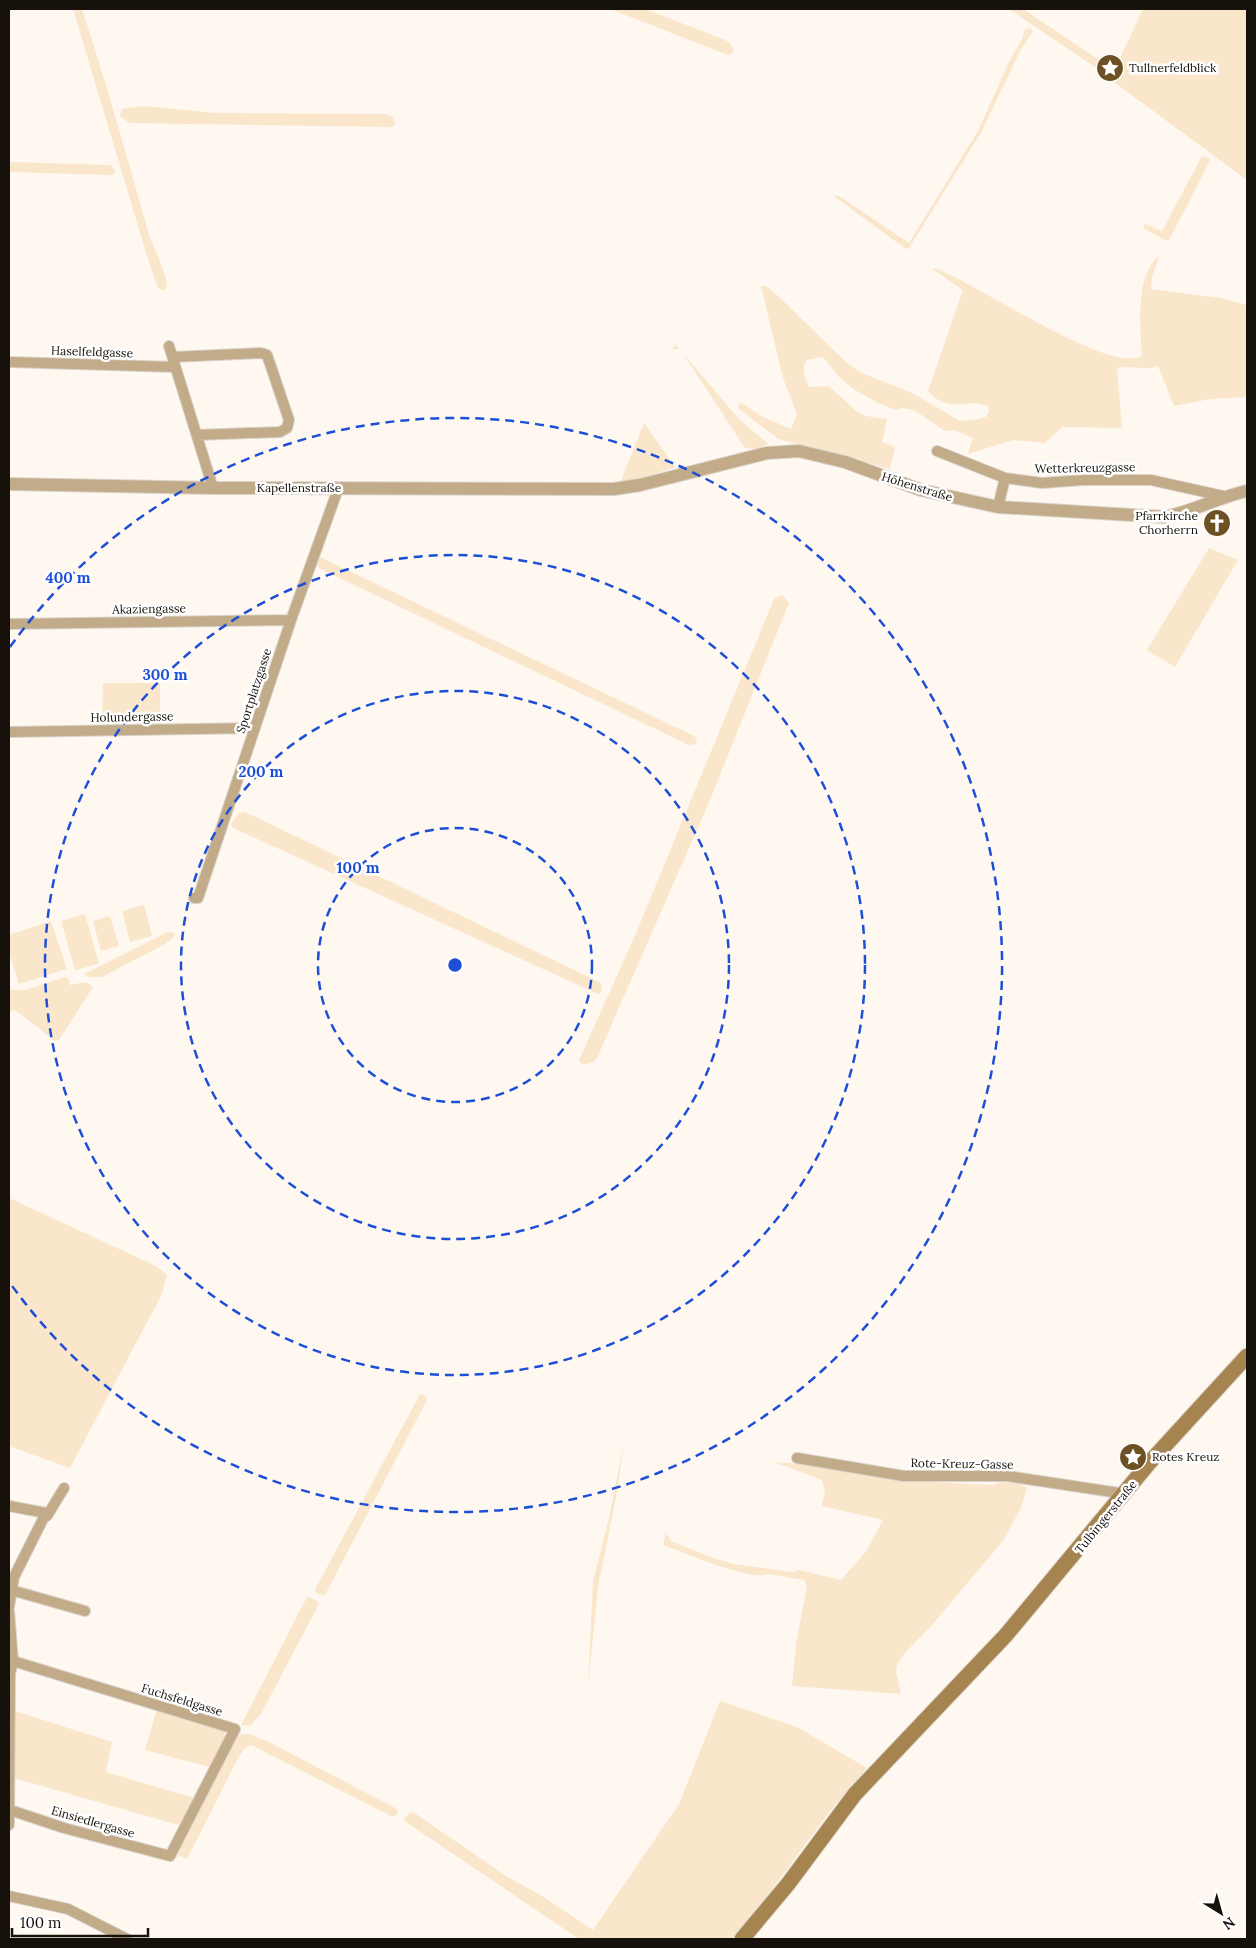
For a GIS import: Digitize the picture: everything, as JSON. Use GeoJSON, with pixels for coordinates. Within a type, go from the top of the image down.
{"type":"FeatureCollection","features":[{"type":"Feature","properties":{"kind":"main road","name":"Tulbingerstraße"},"geometry":{"type":"LineString","coordinates":[[742,1939],[788,1884],[855,1794],[1006,1635],[1126,1494],[1149,1464],[1247,1356]]}},
{"type":"Feature","properties":{"kind":"street"},"geometry":{"type":"LineString","coordinates":[[169,346],[213,488]]}},
{"type":"Feature","properties":{"kind":"street","name":"Haselfeldgasse"},"geometry":{"type":"LineString","coordinates":[[9,362],[174,362],[261,353],[266,355],[289,420],[287,428],[280,432],[197,435]]}},
{"type":"Feature","properties":{"kind":"street","name":"Höhenstraße"},"geometry":{"type":"LineString","coordinates":[[590,490],[640,485],[767,453],[799,451],[845,462],[921,490],[998,507],[1165,517],[1180,514],[1223,496],[1247,491]]}},
{"type":"Feature","properties":{"kind":"street","name":"Wetterkreuzgasse"},"geometry":{"type":"LineString","coordinates":[[937,451],[1005,478],[1042,483],[1083,480],[1151,480],[1223,496]]}},
{"type":"Feature","properties":{"kind":"street"},"geometry":{"type":"LineString","coordinates":[[998,507],[1005,478]]}},
{"type":"Feature","properties":{"kind":"street","name":"Kapellenstraße"},"geometry":{"type":"LineString","coordinates":[[9,484],[213,488],[590,490]]}},
{"type":"Feature","properties":{"kind":"street","name":"Sportplatzgasse"},"geometry":{"type":"LineString","coordinates":[[194,898],[198,898],[290,620],[338,488]]}},
{"type":"Feature","properties":{"kind":"street","name":"Akaziengasse"},"geometry":{"type":"LineString","coordinates":[[9,624],[290,620]]}},
{"type":"Feature","properties":{"kind":"street","name":"Holundergasse"},"geometry":{"type":"LineString","coordinates":[[9,732],[255,728]]}},
{"type":"Feature","properties":{"kind":"street","name":"Rote-Kreuz-Gasse"},"geometry":{"type":"LineString","coordinates":[[797,1458],[904,1476],[1007,1476],[1126,1494]]}},
{"type":"Feature","properties":{"kind":"street"},"geometry":{"type":"LineString","coordinates":[[9,1506],[46,1513],[48,1516],[64,1488]]}},
{"type":"Feature","properties":{"kind":"street"},"geometry":{"type":"LineString","coordinates":[[9,1607],[14,1577],[46,1513]]}},
{"type":"Feature","properties":{"kind":"street"},"geometry":{"type":"LineString","coordinates":[[11,1590],[85,1611]]}},
{"type":"Feature","properties":{"kind":"street"},"geometry":{"type":"LineString","coordinates":[[9,1611],[13,1661],[10,1674],[9,1825]]}},
{"type":"Feature","properties":{"kind":"street","name":"Fuchsfeldgasse"},"geometry":{"type":"LineString","coordinates":[[13,1661],[235,1729],[170,1856]]}},
{"type":"Feature","properties":{"kind":"street","name":"Einsiedlergasse"},"geometry":{"type":"LineString","coordinates":[[10,1810],[64,1828],[170,1856]]}},
{"type":"Feature","properties":{"kind":"street"},"geometry":{"type":"LineString","coordinates":[[9,1896],[68,1909],[127,1939]]}},
{"type":"Feature","properties":{"kind":"shaded area"},"geometry":{"type":"Polygon","coordinates":[[[73,9],[82,9],[91,36],[148,231],[165,275],[167,288],[162,291],[157,286],[148,259],[73,9]]]}},
{"type":"Feature","properties":{"kind":"shaded area"},"geometry":{"type":"Polygon","coordinates":[[[610,9],[645,9],[725,40],[730,43],[734,52],[728,55],[610,9]]]}},
{"type":"Feature","properties":{"kind":"shaded area"},"geometry":{"type":"Polygon","coordinates":[[[1009,9],[1023,9],[1105,64],[1105,67],[1095,67],[1009,9]]]}},
{"type":"Feature","properties":{"kind":"shaded area"},"geometry":{"type":"Polygon","coordinates":[[[1143,9],[1247,9],[1247,180],[1107,77],[1119,60],[1143,9]]]}},
{"type":"Feature","properties":{"kind":"shaded area"},"geometry":{"type":"Polygon","coordinates":[[[1029,28],[1033,31],[1020,51],[982,131],[909,248],[906,249],[835,197],[836,195],[842,198],[909,243],[978,131],[1025,29],[1029,28]]]}},
{"type":"Feature","properties":{"kind":"shaded area"},"geometry":{"type":"Polygon","coordinates":[[[143,106],[216,113],[384,114],[392,116],[396,123],[392,127],[129,123],[120,116],[122,109],[143,106]]]}},
{"type":"Feature","properties":{"kind":"shaded area"},"geometry":{"type":"Polygon","coordinates":[[[1202,156],[1209,158],[1210,161],[1169,240],[1165,240],[1143,228],[1145,224],[1162,231],[1202,156]]]}},
{"type":"Feature","properties":{"kind":"shaded area"},"geometry":{"type":"Polygon","coordinates":[[[9,162],[111,165],[115,171],[114,174],[110,175],[9,172],[9,162]]]}},
{"type":"Feature","properties":{"kind":"shaded area"},"geometry":{"type":"Polygon","coordinates":[[[1160,255],[1152,277],[1151,289],[1220,298],[1247,305],[1247,397],[1210,399],[1174,406],[1158,366],[1148,368],[1117,368],[1122,428],[1062,427],[1045,443],[1013,440],[968,454],[973,438],[954,430],[945,431],[914,410],[901,408],[895,410],[876,402],[855,390],[840,378],[823,357],[807,360],[804,370],[809,387],[829,386],[857,412],[866,416],[887,419],[882,442],[895,447],[890,469],[778,439],[738,408],[740,402],[761,416],[791,429],[797,414],[783,378],[761,286],[766,286],[777,295],[848,364],[864,374],[912,393],[960,421],[986,417],[989,412],[988,406],[972,403],[950,404],[936,398],[928,391],[963,290],[934,270],[934,268],[953,276],[1072,340],[1101,352],[1125,358],[1142,356],[1140,317],[1143,288],[1146,275],[1160,255]]]}},
{"type":"Feature","properties":{"kind":"shaded area"},"geometry":{"type":"Polygon","coordinates":[[[675,344],[679,349],[672,349],[675,344]]]}},
{"type":"Feature","properties":{"kind":"shaded area"},"geometry":{"type":"Polygon","coordinates":[[[682,353],[739,419],[768,444],[757,449],[745,448],[682,353]]]}},
{"type":"Feature","properties":{"kind":"shaded area"},"geometry":{"type":"Polygon","coordinates":[[[644,423],[675,467],[631,482],[620,483],[644,423]]]}},
{"type":"Feature","properties":{"kind":"shaded area"},"geometry":{"type":"Polygon","coordinates":[[[1209,548],[1238,560],[1175,667],[1147,650],[1209,548]]]}},
{"type":"Feature","properties":{"kind":"shaded area"},"geometry":{"type":"Polygon","coordinates":[[[320,557],[694,736],[697,739],[696,744],[689,745],[327,572],[318,567],[317,561],[320,557]]]}},
{"type":"Feature","properties":{"kind":"shaded area"},"geometry":{"type":"Polygon","coordinates":[[[782,595],[789,603],[710,800],[597,1058],[594,1062],[583,1065],[579,1060],[634,938],[774,599],[782,595]]]}},
{"type":"Feature","properties":{"kind":"shaded area"},"geometry":{"type":"Polygon","coordinates":[[[103,683],[160,683],[160,725],[102,725],[103,683]]]}},
{"type":"Feature","properties":{"kind":"shaded area"},"geometry":{"type":"Polygon","coordinates":[[[245,812],[601,983],[602,991],[598,994],[233,828],[231,824],[238,814],[245,812]]]}},
{"type":"Feature","properties":{"kind":"shaded area"},"geometry":{"type":"Polygon","coordinates":[[[144,905],[152,936],[130,942],[122,911],[144,905]]]}},
{"type":"Feature","properties":{"kind":"shaded area"},"geometry":{"type":"Polygon","coordinates":[[[85,914],[99,964],[75,970],[61,921],[85,914]]]}},
{"type":"Feature","properties":{"kind":"shaded area"},"geometry":{"type":"Polygon","coordinates":[[[110,916],[119,946],[101,951],[93,921],[110,916]]]}},
{"type":"Feature","properties":{"kind":"shaded area"},"geometry":{"type":"Polygon","coordinates":[[[51,921],[67,969],[19,984],[9,952],[9,935],[51,921]]]}},
{"type":"Feature","properties":{"kind":"shaded area"},"geometry":{"type":"Polygon","coordinates":[[[168,932],[174,933],[175,936],[165,944],[102,977],[88,977],[84,974],[168,932]]]}},
{"type":"Feature","properties":{"kind":"shaded area"},"geometry":{"type":"Polygon","coordinates":[[[65,977],[70,980],[69,985],[86,982],[93,987],[59,1040],[55,1041],[14,1009],[9,1013],[9,990],[25,990],[65,977]]]}},
{"type":"Feature","properties":{"kind":"shaded area"},"geometry":{"type":"Polygon","coordinates":[[[9,1198],[156,1266],[167,1275],[162,1294],[70,1468],[9,1446],[9,1198]]]}},
{"type":"Feature","properties":{"kind":"shaded area"},"geometry":{"type":"Polygon","coordinates":[[[420,1394],[425,1396],[427,1400],[326,1593],[323,1595],[317,1594],[315,1591],[317,1586],[420,1394]]]}},
{"type":"Feature","properties":{"kind":"shaded area"},"geometry":{"type":"Polygon","coordinates":[[[624,1442],[617,1492],[598,1587],[588,1687],[593,1581],[609,1518],[624,1442]]]}},
{"type":"Feature","properties":{"kind":"shaded area"},"geometry":{"type":"Polygon","coordinates":[[[774,1462],[809,1464],[909,1481],[995,1485],[999,1482],[1018,1483],[1027,1488],[1021,1508],[1003,1541],[897,1664],[896,1672],[901,1694],[792,1686],[796,1645],[807,1586],[804,1580],[768,1574],[748,1574],[663,1545],[666,1533],[671,1541],[713,1558],[734,1564],[792,1572],[799,1570],[841,1580],[867,1550],[883,1520],[822,1506],[825,1491],[822,1480],[774,1462]]]}},
{"type":"Feature","properties":{"kind":"shaded area"},"geometry":{"type":"Polygon","coordinates":[[[307,1597],[316,1600],[319,1604],[261,1714],[250,1726],[241,1725],[307,1597]]]}},
{"type":"Feature","properties":{"kind":"shaded area"},"geometry":{"type":"Polygon","coordinates":[[[720,1701],[797,1727],[867,1768],[832,1809],[732,1939],[579,1939],[403,1820],[411,1812],[416,1814],[509,1878],[539,1894],[593,1930],[679,1804],[720,1701]]]}},
{"type":"Feature","properties":{"kind":"shaded area"},"geometry":{"type":"Polygon","coordinates":[[[157,1709],[224,1730],[226,1736],[209,1767],[145,1750],[157,1709]]]}},
{"type":"Feature","properties":{"kind":"shaded area"},"geometry":{"type":"Polygon","coordinates":[[[15,1711],[112,1742],[106,1772],[194,1798],[182,1826],[14,1778],[15,1711]]]}},
{"type":"Feature","properties":{"kind":"shaded area"},"geometry":{"type":"Polygon","coordinates":[[[239,1734],[249,1734],[267,1741],[397,1809],[398,1813],[393,1817],[251,1745],[244,1749],[237,1760],[187,1859],[176,1854],[236,1736],[239,1734]]]}},
{"type":"Feature","properties":{"kind":"place","name":"Tullnerfeldblick"},"geometry":{"type":"Point","coordinates":[1110,68]}},
{"type":"Feature","properties":{"kind":"place","name":"Pfarrkirche Chorherrn"},"geometry":{"type":"Point","coordinates":[1217,523]}},
{"type":"Feature","properties":{"kind":"place","name":"Rotes Kreuz"},"geometry":{"type":"Point","coordinates":[1133,1457]}}]}
